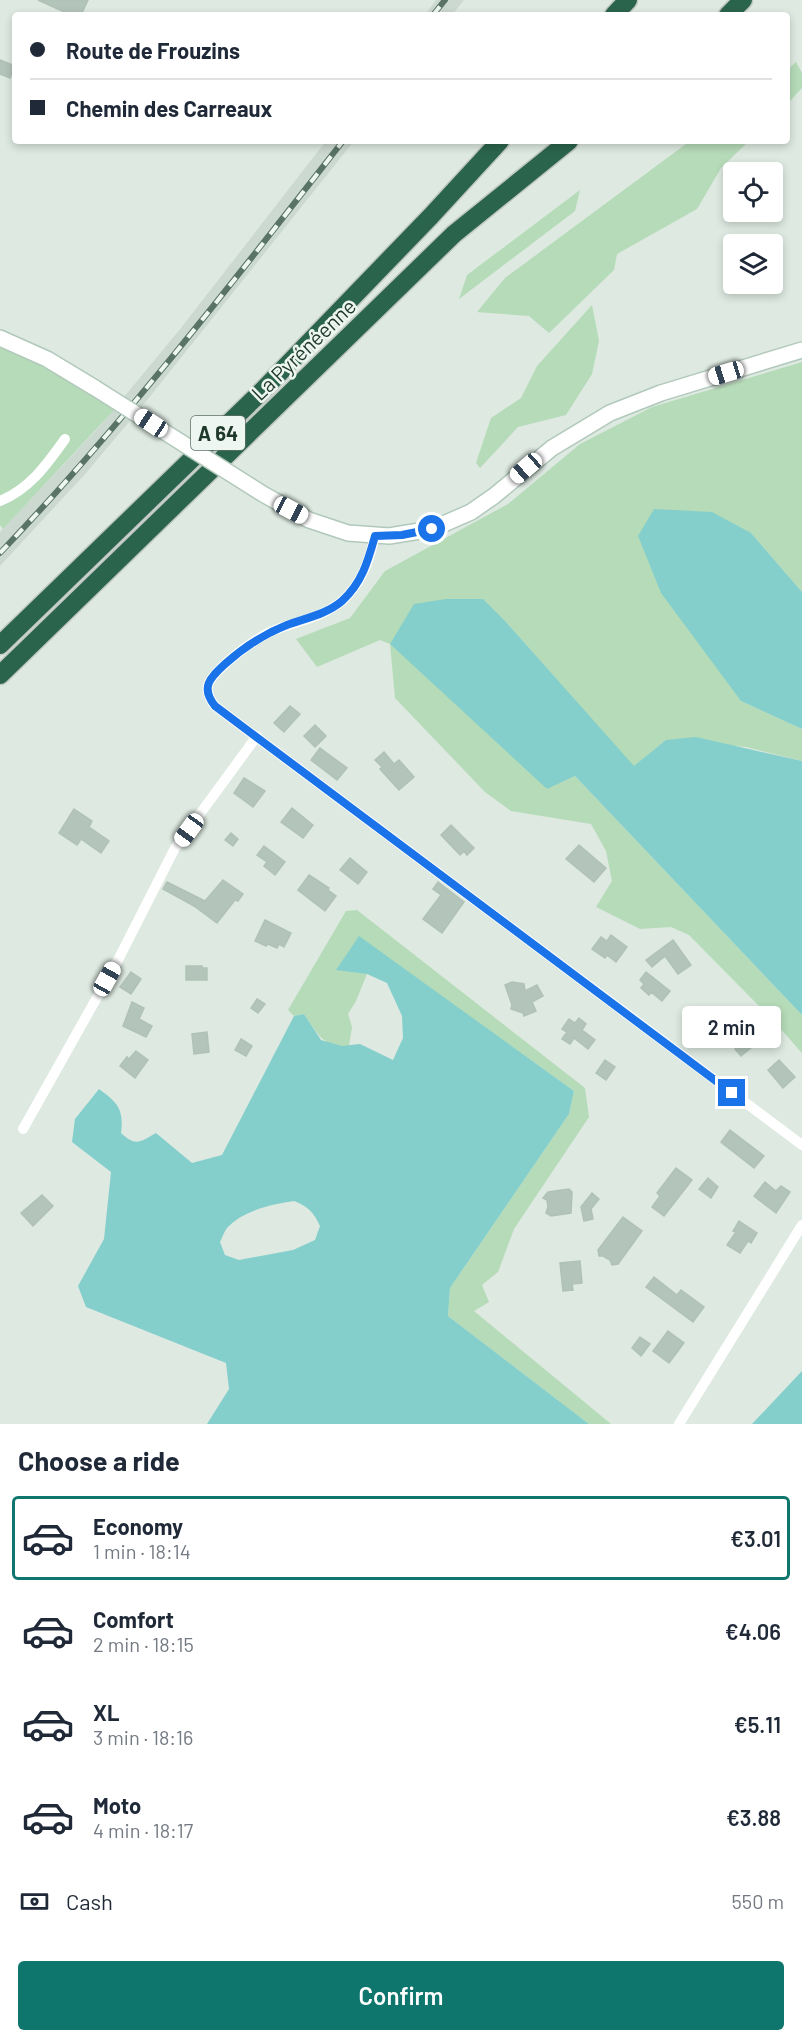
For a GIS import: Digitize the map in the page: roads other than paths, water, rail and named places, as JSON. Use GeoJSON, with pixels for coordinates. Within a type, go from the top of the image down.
{"type":"FeatureCollection","features":[{"type":"Feature","properties":{"kind":"highway"},"geometry":{"type":"LineString","coordinates":[[617,12],[628,0]]}},
{"type":"Feature","properties":{"kind":"highway"},"geometry":{"type":"LineString","coordinates":[[731,12],[743,0]]}},
{"type":"Feature","properties":{"kind":"highway","name":"La Pyrénéenne"},"geometry":{"type":"LineString","coordinates":[[0,645],[261,392],[431,216],[496,144]]}},
{"type":"Feature","properties":{"kind":"highway","name":"La Pyrénéenne"},"geometry":{"type":"LineString","coordinates":[[0,675],[454,234],[565,144]]}},
{"type":"Feature","properties":{"kind":"main road"},"geometry":{"type":"LineString","coordinates":[[0,338],[47,359],[263,494],[324,526],[348,533],[375,536],[418,532],[460,518],[494,496],[552,448],[597,419],[619,409],[661,393],[802,350]]}},
{"type":"Feature","properties":{"kind":"street"},"geometry":{"type":"LineString","coordinates":[[0,501],[27,485],[38,475],[65,439]]}},
{"type":"Feature","properties":{"kind":"street"},"geometry":{"type":"LineString","coordinates":[[375,536],[364,573],[343,600],[333,608],[268,633],[251,643],[210,678],[207,687],[208,697],[215,706],[802,1146]]}},
{"type":"Feature","properties":{"kind":"street"},"geometry":{"type":"LineString","coordinates":[[23,1129],[118,960],[175,848],[257,736]]}},
{"type":"Feature","properties":{"kind":"street"},"geometry":{"type":"LineString","coordinates":[[680,1424],[802,1224]]}},
{"type":"Feature","properties":{"kind":"water"},"geometry":{"type":"Polygon","coordinates":[[[654,509],[712,512],[751,533],[802,592],[802,729],[741,701],[661,593],[638,536],[654,509]]]}},
{"type":"Feature","properties":{"kind":"water"},"geometry":{"type":"Polygon","coordinates":[[[446,599],[483,599],[634,766],[666,740],[696,737],[802,761],[802,1015],[575,776],[547,789],[390,644],[414,604],[446,599]]]}},
{"type":"Feature","properties":{"kind":"water"},"geometry":{"type":"Polygon","coordinates":[[[359,936],[574,1091],[569,1114],[450,1288],[448,1316],[589,1424],[207,1424],[229,1389],[226,1363],[86,1307],[78,1286],[104,1239],[111,1172],[72,1142],[75,1119],[99,1089],[118,1107],[122,1118],[121,1133],[126,1137],[138,1142],[156,1133],[192,1163],[222,1155],[294,1016],[304,1014],[321,1040],[342,1046],[360,1044],[393,1060],[403,1038],[402,1016],[387,983],[367,974],[336,970],[359,936]],[[294,1201],[267,1206],[233,1222],[220,1242],[225,1255],[239,1260],[293,1250],[315,1240],[320,1226],[310,1210],[294,1201]]]}},
{"type":"Feature","properties":{"kind":"water"},"geometry":{"type":"Polygon","coordinates":[[[802,1371],[802,1424],[752,1424],[802,1371]]]}},
{"type":"Feature","properties":{"kind":"railway"},"geometry":{"type":"LineString","coordinates":[[435,12],[445,0]]}},
{"type":"Feature","properties":{"kind":"railway"},"geometry":{"type":"LineString","coordinates":[[0,553],[134,403],[341,144]]}}]}
